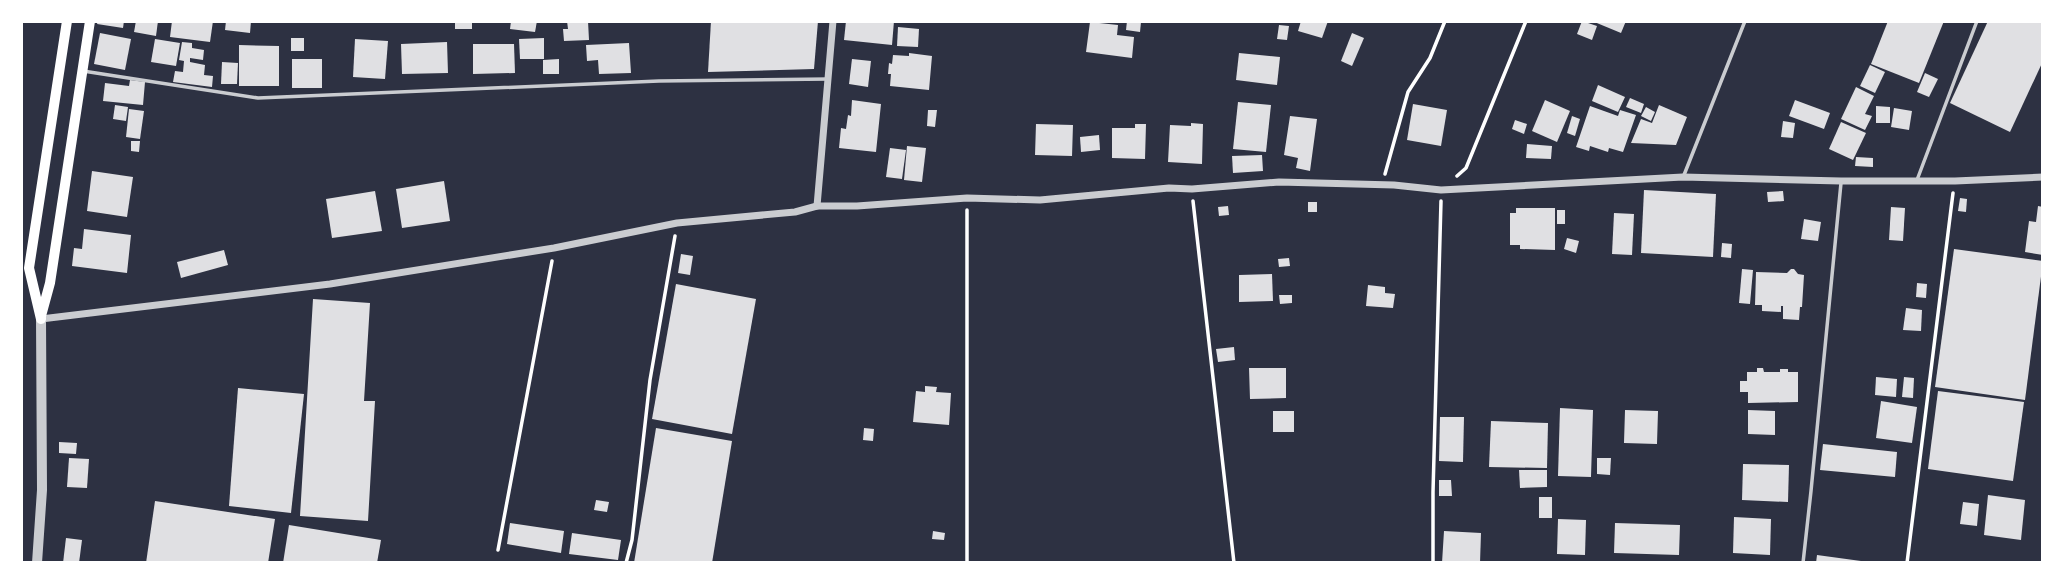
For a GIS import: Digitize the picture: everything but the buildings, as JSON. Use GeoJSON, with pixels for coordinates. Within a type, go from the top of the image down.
{"type":"FeatureCollection","features":[{"type":"Feature","properties":{"kind":"main road"},"geometry":{"type":"LineString","coordinates":[[41,319],[29,268],[67,21]]}},
{"type":"Feature","properties":{"kind":"main road"},"geometry":{"type":"LineString","coordinates":[[41,319],[50,283],[90,21]]}},
{"type":"Feature","properties":{"kind":"street"},"geometry":{"type":"LineString","coordinates":[[817,206],[833,21]]}},
{"type":"Feature","properties":{"kind":"street"},"geometry":{"type":"LineString","coordinates":[[37,563],[42,490],[41,319],[330,284],[554,248],[677,223],[795,212],[817,206],[857,206],[967,198],[1040,200],[1169,188],[1192,189],[1279,182],[1441,190],[1683,177],[1841,181],[1955,181],[2043,177]]}},
{"type":"Feature","properties":{"kind":"lane"},"geometry":{"type":"LineString","coordinates":[[1683,177],[1745,21]]}},
{"type":"Feature","properties":{"kind":"lane"},"geometry":{"type":"LineString","coordinates":[[1917,180],[1977,21]]}},
{"type":"Feature","properties":{"kind":"lane"},"geometry":{"type":"LineString","coordinates":[[81,70],[258,98],[659,81],[829,79]]}},
{"type":"Feature","properties":{"kind":"lane"},"geometry":{"type":"LineString","coordinates":[[1802,563],[1813,478],[1841,181]]}},
{"type":"Feature","properties":{"kind":"path"},"geometry":{"type":"LineString","coordinates":[[1382,185],[1408,92],[1430,58],[1445,21]]}},
{"type":"Feature","properties":{"kind":"path"},"geometry":{"type":"LineString","coordinates":[[1433,563],[1441,190],[1466,168],[1526,21]]}},
{"type":"Feature","properties":{"kind":"path"},"geometry":{"type":"LineString","coordinates":[[1907,563],[1955,181]]}},
{"type":"Feature","properties":{"kind":"path"},"geometry":{"type":"LineString","coordinates":[[1192,189],[1234,563]]}},
{"type":"Feature","properties":{"kind":"path"},"geometry":{"type":"LineString","coordinates":[[967,198],[967,563]]}},
{"type":"Feature","properties":{"kind":"path"},"geometry":{"type":"LineString","coordinates":[[626,563],[632,540],[650,380],[677,223]]}},
{"type":"Feature","properties":{"kind":"path"},"geometry":{"type":"LineString","coordinates":[[498,550],[554,248]]}}]}
